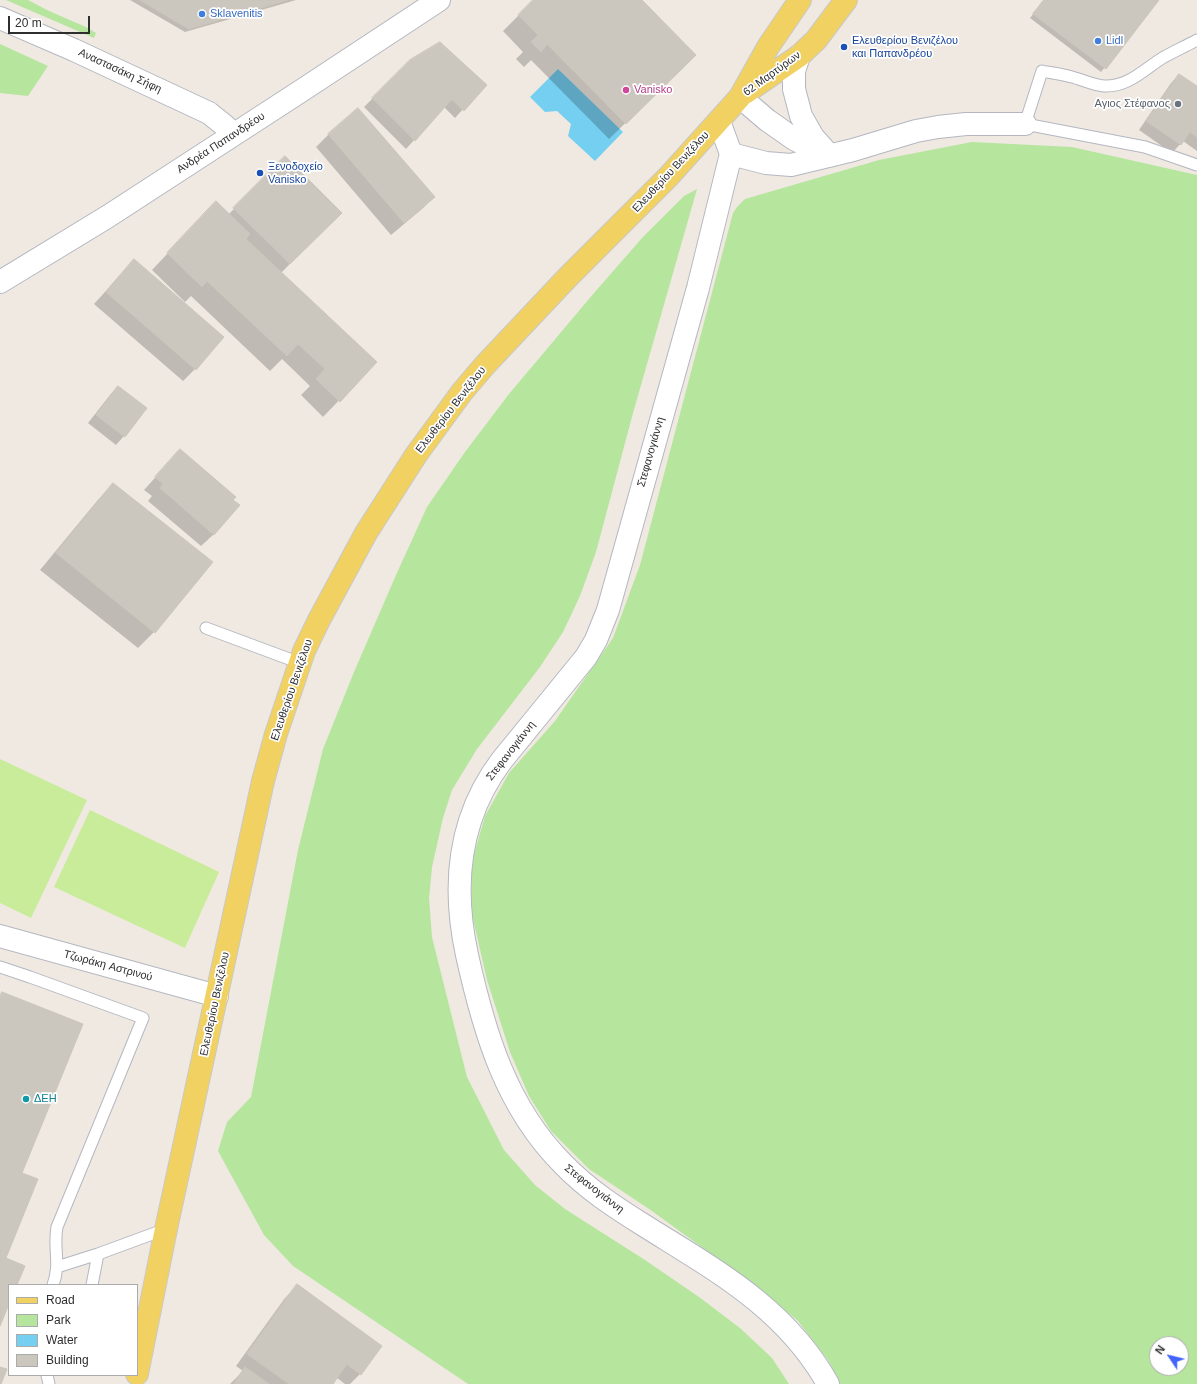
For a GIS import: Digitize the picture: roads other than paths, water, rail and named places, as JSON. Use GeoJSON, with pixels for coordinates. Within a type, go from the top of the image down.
{"type":"FeatureCollection","features":[{"type":"Feature","properties":{"kind":"main road","name":"62 Μαρτύρων"},"geometry":{"type":"LineString","coordinates":[[740,97],[768,47],[800,0]]}},
{"type":"Feature","properties":{"kind":"main road","name":"62 Μαρτύρων"},"geometry":{"type":"LineString","coordinates":[[740,97],[798,56],[816,40],[846,0]]}},
{"type":"Feature","properties":{"kind":"main road","name":"Ελευθερίου Βενιζέλου"},"geometry":{"type":"LineString","coordinates":[[138,1369],[166,1229],[263,781],[276,734],[304,651],[318,620],[366,534],[416,455],[458,398],[513,335],[567,278],[669,176],[740,97]]}},
{"type":"Feature","properties":{"kind":"street","name":"Ανδρέα Παπανδρέου"},"geometry":{"type":"LineString","coordinates":[[0,282],[107,217],[439,0]]}},
{"type":"Feature","properties":{"kind":"street","name":"Αναστασάκη Σήφη"},"geometry":{"type":"LineString","coordinates":[[0,18],[74,50],[203,110],[218,119],[233,134]]}},
{"type":"Feature","properties":{"kind":"street"},"geometry":{"type":"LineString","coordinates":[[798,56],[794,71],[794,89],[801,116],[813,137],[830,156]]}},
{"type":"Feature","properties":{"kind":"street"},"geometry":{"type":"LineString","coordinates":[[740,97],[767,120],[794,139],[830,156]]}},
{"type":"Feature","properties":{"kind":"street"},"geometry":{"type":"LineString","coordinates":[[718,121],[731,154],[766,163],[791,165],[830,156],[916,131],[938,127],[966,124],[1025,124]]}},
{"type":"Feature","properties":{"kind":"street","name":"Στεφανογιάννη"},"geometry":{"type":"LineString","coordinates":[[731,154],[698,288],[608,610],[596,640],[582,662],[494,770],[478,799],[470,816],[463,844],[460,877],[461,920],[465,944],[478,998],[490,1039],[505,1080],[517,1104],[543,1142],[563,1165],[595,1192],[621,1211],[724,1276],[761,1303],[776,1316],[803,1346],[828,1384]]}},
{"type":"Feature","properties":{"kind":"street","name":"Τζωράκη Αστρινού"},"geometry":{"type":"LineString","coordinates":[[0,936],[217,996]]}},
{"type":"Feature","properties":{"kind":"lane"},"geometry":{"type":"LineString","coordinates":[[1197,40],[1163,58],[1137,77],[1128,82],[1116,85],[1098,84],[1072,76],[1042,71],[1025,124],[1145,147],[1197,165]]}},
{"type":"Feature","properties":{"kind":"lane"},"geometry":{"type":"LineString","coordinates":[[206,628],[300,663]]}},
{"type":"Feature","properties":{"kind":"lane"},"geometry":{"type":"LineString","coordinates":[[0,967],[143,1018],[57,1227],[55,1237],[57,1266],[53,1284]]}},
{"type":"Feature","properties":{"kind":"lane"},"geometry":{"type":"LineString","coordinates":[[57,1266],[98,1254],[166,1229]]}},
{"type":"Feature","properties":{"kind":"lane"},"geometry":{"type":"LineString","coordinates":[[92,1284],[98,1254]]}},
{"type":"Feature","properties":{"kind":"water"},"geometry":{"type":"Polygon","coordinates":[[[558,69],[623,132],[595,161],[568,136],[571,124],[557,111],[545,112],[530,97],[558,69]]]}},
{"type":"Feature","properties":{"kind":"place","name":"Sklavenitis"},"geometry":{"type":"Point","coordinates":[202,14]}},
{"type":"Feature","properties":{"kind":"place","name":"Lidl"},"geometry":{"type":"Point","coordinates":[1098,41]}},
{"type":"Feature","properties":{"kind":"place","name":"Ελευθερίου Βενιζέλου και Παπανδρέου"},"geometry":{"type":"Point","coordinates":[844,47]}},
{"type":"Feature","properties":{"kind":"place","name":"Vanisko"},"geometry":{"type":"Point","coordinates":[626,90]}},
{"type":"Feature","properties":{"kind":"place","name":"Αγιος Στέφανος"},"geometry":{"type":"Point","coordinates":[1178,104]}},
{"type":"Feature","properties":{"kind":"place","name":"Ξενοδοχείο Vanisko"},"geometry":{"type":"Point","coordinates":[260,173]}},
{"type":"Feature","properties":{"kind":"place","name":"ΔΕΗ"},"geometry":{"type":"Point","coordinates":[26,1099]}}]}
